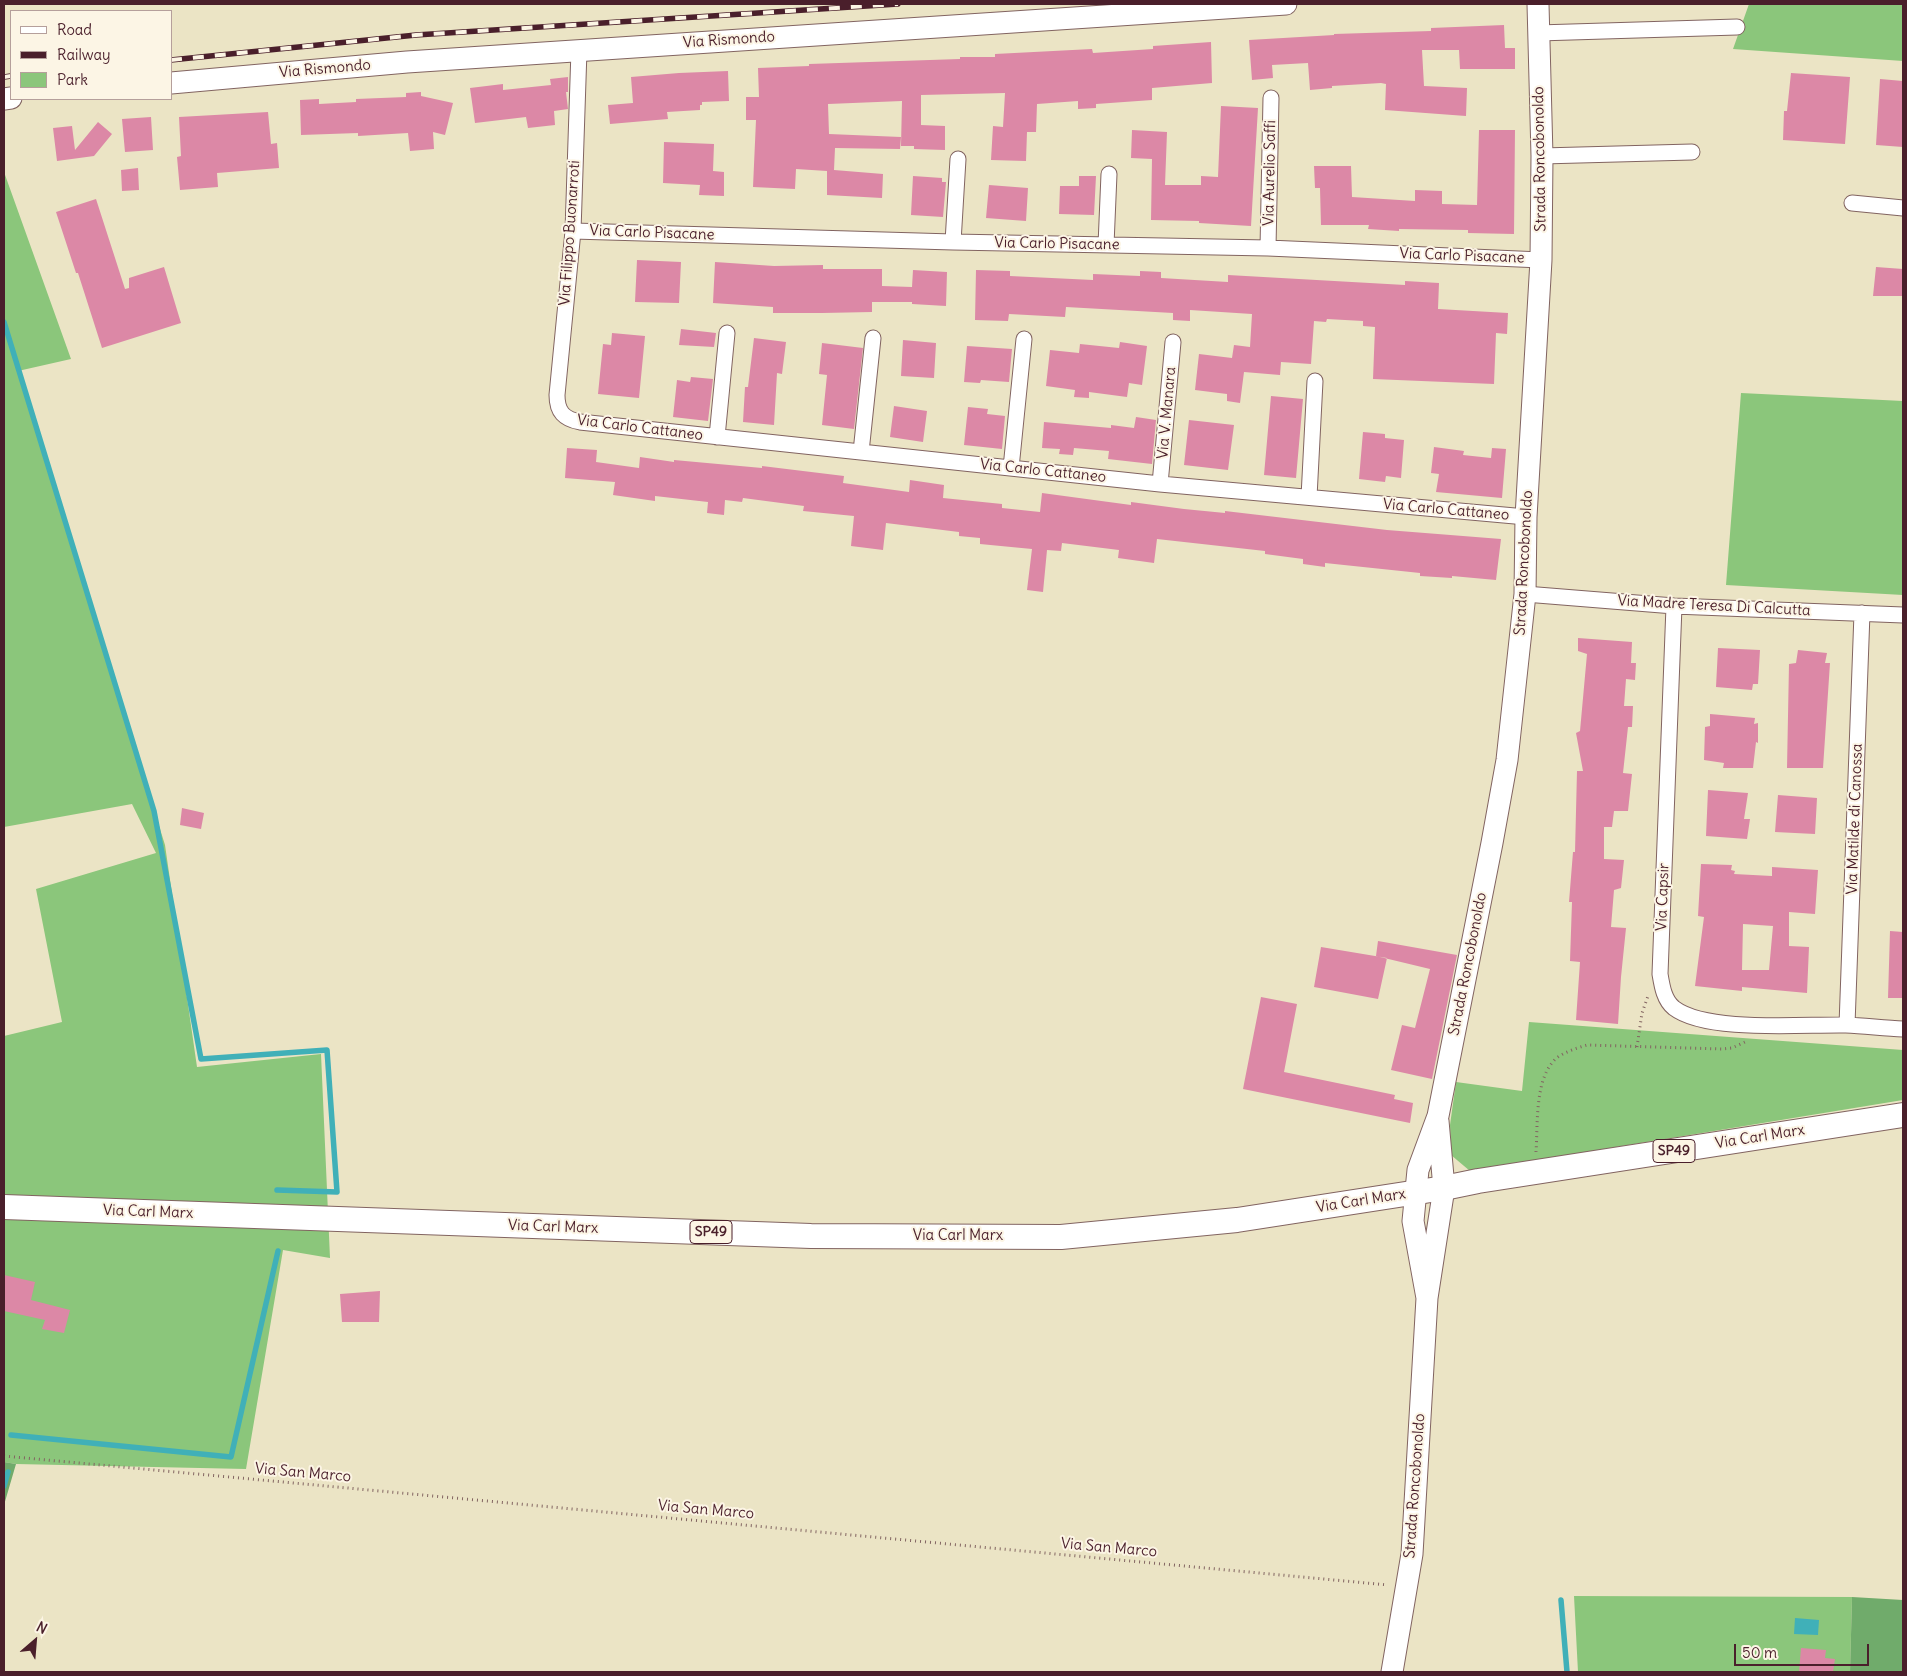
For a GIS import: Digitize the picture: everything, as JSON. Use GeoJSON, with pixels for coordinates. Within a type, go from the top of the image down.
{"type":"FeatureCollection","features":[{"type":"Feature","properties":{"kind":"main road","name":"Via Carl Marx"},"geometry":{"type":"LineString","coordinates":[[4,1207],[811,1236],[1061,1237],[1237,1220],[1415,1193],[1478,1180],[1903,1116]]}},
{"type":"Feature","properties":{"kind":"street","name":"Via Rismondo"},"geometry":{"type":"LineString","coordinates":[[172,83],[407,62],[1286,4]]}},
{"type":"Feature","properties":{"kind":"street","name":"Strada Roncobonoldo"},"geometry":{"type":"LineString","coordinates":[[1427,1298],[1414,1221],[1418,1170],[1438,1116],[1492,843],[1507,760],[1525,594],[1526,517],[1541,260],[1542,156],[1538,4]]}},
{"type":"Feature","properties":{"kind":"street"},"geometry":{"type":"LineString","coordinates":[[1538,33],[1737,27]]}},
{"type":"Feature","properties":{"kind":"street","name":"Via Filippo Buonarroti"},"geometry":{"type":"LineString","coordinates":[[562,415],[558,410],[557,395],[573,231],[579,50]]}},
{"type":"Feature","properties":{"kind":"street","name":"Via Aurelio Saffi"},"geometry":{"type":"LineString","coordinates":[[1268,248],[1271,98]]}},
{"type":"Feature","properties":{"kind":"street"},"geometry":{"type":"LineString","coordinates":[[1542,156],[1692,152]]}},
{"type":"Feature","properties":{"kind":"street"},"geometry":{"type":"LineString","coordinates":[[953,242],[958,159]]}},
{"type":"Feature","properties":{"kind":"street"},"geometry":{"type":"LineString","coordinates":[[1106,245],[1109,174]]}},
{"type":"Feature","properties":{"kind":"street"},"geometry":{"type":"LineString","coordinates":[[1852,203],[1903,208]]}},
{"type":"Feature","properties":{"kind":"street","name":"Via Carlo Pisacane"},"geometry":{"type":"LineString","coordinates":[[573,231],[953,242],[1268,248],[1541,260]]}},
{"type":"Feature","properties":{"kind":"street"},"geometry":{"type":"LineString","coordinates":[[717,437],[727,333]]}},
{"type":"Feature","properties":{"kind":"street"},"geometry":{"type":"LineString","coordinates":[[862,452],[873,338]]}},
{"type":"Feature","properties":{"kind":"street"},"geometry":{"type":"LineString","coordinates":[[1011,468],[1024,339]]}},
{"type":"Feature","properties":{"kind":"street","name":"Via V. Manara"},"geometry":{"type":"LineString","coordinates":[[1160,484],[1173,342]]}},
{"type":"Feature","properties":{"kind":"street"},"geometry":{"type":"LineString","coordinates":[[1308,498],[1315,381]]}},
{"type":"Feature","properties":{"kind":"street","name":"Via Carlo Cattaneo"},"geometry":{"type":"LineString","coordinates":[[562,415],[580,422],[1160,484],[1526,517]]}},
{"type":"Feature","properties":{"kind":"street","name":"Via Madre Teresa Di Calcutta"},"geometry":{"type":"LineString","coordinates":[[1525,594],[1674,606],[1903,615]]}},
{"type":"Feature","properties":{"kind":"street","name":"Via Capsir"},"geometry":{"type":"LineString","coordinates":[[1674,606],[1660,974],[1669,1003],[1676,1009],[1700,1020],[1726,1024],[1847,1025],[1903,1029]]}},
{"type":"Feature","properties":{"kind":"street","name":"Via Matilde di Canossa"},"geometry":{"type":"LineString","coordinates":[[1847,1025],[1862,613]]}},
{"type":"Feature","properties":{"kind":"street","name":"Strada Roncobonoldo"},"geometry":{"type":"LineString","coordinates":[[1392,1672],[1412,1554],[1427,1298],[1444,1188],[1438,1116]]}},
{"type":"Feature","properties":{"kind":"path"},"geometry":{"type":"LineString","coordinates":[[1637,1047],[1644,1003],[1648,996],[1662,985]]}},
{"type":"Feature","properties":{"kind":"path"},"geometry":{"type":"LineString","coordinates":[[1536,1157],[1542,1081],[1558,1057],[1587,1045],[1732,1048],[1746,1041],[1749,1024]]}},
{"type":"Feature","properties":{"kind":"path","name":"Via San Marco"},"geometry":{"type":"LineString","coordinates":[[4,1456],[1406,1587]]}},
{"type":"Feature","properties":{"kind":"green space"},"geometry":{"type":"Polygon","coordinates":[[[1749,4],[1903,4],[1903,61],[1733,49],[1749,4]]]}},
{"type":"Feature","properties":{"kind":"green space"},"geometry":{"type":"Polygon","coordinates":[[[4,172],[71,359],[18,371],[165,845],[197,1067],[321,1054],[330,1258],[283,1250],[246,1469],[16,1464],[4,1462],[4,1036],[62,1022],[36,889],[156,853],[132,804],[4,827],[4,172]]]}},
{"type":"Feature","properties":{"kind":"green space"},"geometry":{"type":"Polygon","coordinates":[[[1741,393],[1903,401],[1903,595],[1726,585],[1741,393]]]}},
{"type":"Feature","properties":{"kind":"green space"},"geometry":{"type":"Polygon","coordinates":[[[1529,1022],[1903,1050],[1903,1100],[1470,1171],[1451,1155],[1450,1125],[1456,1082],[1522,1091],[1529,1022]]]}},
{"type":"Feature","properties":{"kind":"green space"},"geometry":{"type":"Polygon","coordinates":[[[4,1462],[16,1464],[4,1505],[4,1462]]]}},
{"type":"Feature","properties":{"kind":"green space"},"geometry":{"type":"Polygon","coordinates":[[[1574,1596],[1852,1597],[1850,1672],[1578,1672],[1574,1596]]]}},
{"type":"Feature","properties":{"kind":"green space"},"geometry":{"type":"Polygon","coordinates":[[[1852,1597],[1903,1600],[1903,1672],[1850,1672],[1852,1597]]]}},
{"type":"Feature","properties":{"kind":"water"},"geometry":{"type":"Polygon","coordinates":[[[1795,1618],[1819,1620],[1818,1635],[1794,1634],[1795,1618]]]}},
{"type":"Feature","properties":{"kind":"building"},"geometry":{"type":"Polygon","coordinates":[[[1504,25],[1505,48],[1515,48],[1515,69],[1460,69],[1459,50],[1422,50],[1424,86],[1467,88],[1466,116],[1385,110],[1386,84],[1381,83],[1332,86],[1332,88],[1310,90],[1308,63],[1272,65],[1273,78],[1252,80],[1249,40],[1334,34],[1431,31],[1431,28],[1504,25]]]}},
{"type":"Feature","properties":{"kind":"building"},"geometry":{"type":"Polygon","coordinates":[[[1211,42],[1212,83],[1152,88],[1152,100],[1096,104],[1096,108],[1078,109],[1078,101],[1037,104],[1036,132],[1027,132],[1026,161],[991,160],[993,126],[1003,127],[1005,93],[921,95],[921,125],[945,126],[945,150],[914,149],[914,146],[901,146],[902,101],[828,104],[829,134],[901,137],[900,149],[835,148],[834,170],[883,174],[882,198],[827,195],[827,171],[796,169],[795,189],[753,187],[756,120],[746,120],[746,97],[759,97],[758,68],[809,66],[809,64],[960,59],[960,57],[995,57],[995,54],[1092,49],[1093,53],[1153,49],[1153,46],[1211,42]]]}},
{"type":"Feature","properties":{"kind":"building"},"geometry":{"type":"Polygon","coordinates":[[[728,71],[729,101],[702,102],[700,110],[667,112],[668,119],[610,124],[608,105],[633,103],[631,77],[728,71]]]}},
{"type":"Feature","properties":{"kind":"building"},"geometry":{"type":"Polygon","coordinates":[[[1791,73],[1850,77],[1845,144],[1783,140],[1784,111],[1787,111],[1791,73]]]}},
{"type":"Feature","properties":{"kind":"building"},"geometry":{"type":"Polygon","coordinates":[[[568,77],[568,92],[566,92],[568,109],[554,111],[555,125],[528,128],[526,117],[475,123],[470,88],[503,84],[503,90],[551,85],[550,79],[568,77]]]}},
{"type":"Feature","properties":{"kind":"building"},"geometry":{"type":"Polygon","coordinates":[[[1880,79],[1903,81],[1903,147],[1876,145],[1880,79]]]}},
{"type":"Feature","properties":{"kind":"building"},"geometry":{"type":"Polygon","coordinates":[[[421,92],[421,96],[453,103],[445,135],[433,132],[434,149],[410,151],[408,133],[358,136],[358,133],[301,135],[300,100],[319,99],[319,104],[356,102],[356,99],[406,97],[406,93],[421,92]]]}},
{"type":"Feature","properties":{"kind":"building"},"geometry":{"type":"Polygon","coordinates":[[[1221,106],[1258,108],[1251,226],[1199,223],[1199,221],[1151,220],[1152,159],[1131,158],[1132,130],[1167,132],[1165,185],[1201,185],[1201,176],[1218,177],[1221,106]]]}},
{"type":"Feature","properties":{"kind":"building"},"geometry":{"type":"Polygon","coordinates":[[[268,112],[271,144],[277,143],[279,168],[217,173],[218,187],[180,190],[177,157],[181,156],[179,117],[268,112]]]}},
{"type":"Feature","properties":{"kind":"building"},"geometry":{"type":"Polygon","coordinates":[[[151,117],[153,150],[125,152],[122,119],[151,117]]]}},
{"type":"Feature","properties":{"kind":"building"},"geometry":{"type":"Polygon","coordinates":[[[98,122],[112,134],[94,156],[57,161],[53,128],[72,126],[75,150],[98,122]]]}},
{"type":"Feature","properties":{"kind":"building"},"geometry":{"type":"Polygon","coordinates":[[[1479,130],[1515,130],[1514,234],[1468,233],[1468,230],[1399,229],[1399,231],[1368,229],[1369,225],[1321,225],[1320,188],[1315,188],[1314,166],[1351,166],[1352,197],[1415,201],[1415,190],[1442,191],[1442,204],[1477,205],[1479,130]]]}},
{"type":"Feature","properties":{"kind":"building"},"geometry":{"type":"Polygon","coordinates":[[[664,142],[714,144],[713,171],[724,172],[724,196],[699,195],[700,185],[663,183],[664,142]]]}},
{"type":"Feature","properties":{"kind":"building"},"geometry":{"type":"Polygon","coordinates":[[[138,168],[139,190],[122,191],[121,170],[138,168]]]}},
{"type":"Feature","properties":{"kind":"building"},"geometry":{"type":"Polygon","coordinates":[[[913,176],[942,178],[942,182],[946,182],[943,217],[911,215],[913,176]]]}},
{"type":"Feature","properties":{"kind":"building"},"geometry":{"type":"Polygon","coordinates":[[[1079,176],[1096,176],[1094,215],[1059,214],[1060,186],[1079,186],[1079,176]]]}},
{"type":"Feature","properties":{"kind":"building"},"geometry":{"type":"Polygon","coordinates":[[[989,185],[1028,188],[1026,221],[986,218],[989,185]]]}},
{"type":"Feature","properties":{"kind":"building"},"geometry":{"type":"Polygon","coordinates":[[[96,199],[125,289],[129,288],[129,278],[164,267],[181,323],[102,348],[56,212],[96,199]]]}},
{"type":"Feature","properties":{"kind":"building"},"geometry":{"type":"Polygon","coordinates":[[[637,260],[681,262],[679,303],[635,302],[637,260]]]}},
{"type":"Feature","properties":{"kind":"building"},"geometry":{"type":"Polygon","coordinates":[[[715,262],[774,266],[823,265],[823,269],[882,269],[882,286],[912,287],[913,270],[947,272],[946,306],[912,304],[912,302],[872,302],[872,312],[773,313],[773,307],[713,303],[715,262]]]}},
{"type":"Feature","properties":{"kind":"building"},"geometry":{"type":"Polygon","coordinates":[[[1876,267],[1903,269],[1903,296],[1873,296],[1876,267]]]}},
{"type":"Feature","properties":{"kind":"building"},"geometry":{"type":"Polygon","coordinates":[[[976,270],[1010,271],[1010,276],[1093,280],[1093,274],[1140,276],[1140,271],[1161,272],[1161,278],[1228,282],[1228,275],[1405,285],[1405,281],[1439,283],[1438,309],[1508,313],[1507,334],[1496,333],[1494,384],[1373,379],[1375,327],[1363,326],[1363,321],[1327,319],[1326,322],[1314,321],[1311,364],[1281,362],[1280,375],[1244,372],[1240,403],[1227,401],[1227,394],[1195,390],[1199,354],[1232,358],[1234,345],[1250,347],[1252,314],[1190,310],[1190,321],[1173,320],[1173,313],[1066,307],[1065,317],[1009,314],[1008,321],[975,320],[976,270]]]}},
{"type":"Feature","properties":{"kind":"building"},"geometry":{"type":"Polygon","coordinates":[[[681,329],[716,333],[714,347],[679,345],[681,329]]]}},
{"type":"Feature","properties":{"kind":"building"},"geometry":{"type":"Polygon","coordinates":[[[612,333],[645,336],[639,398],[598,394],[603,344],[611,345],[612,333]]]}},
{"type":"Feature","properties":{"kind":"building"},"geometry":{"type":"Polygon","coordinates":[[[754,338],[786,342],[782,374],[777,373],[774,425],[743,422],[745,387],[748,387],[754,338]]]}},
{"type":"Feature","properties":{"kind":"building"},"geometry":{"type":"Polygon","coordinates":[[[903,340],[936,343],[934,378],[901,376],[903,340]]]}},
{"type":"Feature","properties":{"kind":"building"},"geometry":{"type":"Polygon","coordinates":[[[1120,342],[1147,346],[1142,385],[1129,383],[1127,397],[1089,392],[1089,398],[1074,397],[1075,390],[1046,386],[1050,350],[1079,353],[1080,344],[1119,348],[1120,342]]]}},
{"type":"Feature","properties":{"kind":"building"},"geometry":{"type":"Polygon","coordinates":[[[822,343],[863,348],[854,429],[822,425],[827,375],[819,374],[822,343]]]}},
{"type":"Feature","properties":{"kind":"building"},"geometry":{"type":"Polygon","coordinates":[[[967,346],[1012,349],[1009,382],[981,380],[980,383],[964,382],[967,346]]]}},
{"type":"Feature","properties":{"kind":"building"},"geometry":{"type":"Polygon","coordinates":[[[691,377],[713,379],[708,421],[673,417],[677,380],[690,382],[691,377]]]}},
{"type":"Feature","properties":{"kind":"building"},"geometry":{"type":"Polygon","coordinates":[[[1271,396],[1303,399],[1296,478],[1264,475],[1271,396]]]}},
{"type":"Feature","properties":{"kind":"building"},"geometry":{"type":"Polygon","coordinates":[[[894,406],[927,411],[923,442],[890,437],[894,406]]]}},
{"type":"Feature","properties":{"kind":"building"},"geometry":{"type":"Polygon","coordinates":[[[968,407],[988,409],[987,414],[1005,416],[1002,449],[964,445],[968,407]]]}},
{"type":"Feature","properties":{"kind":"building"},"geometry":{"type":"Polygon","coordinates":[[[1136,417],[1156,420],[1152,464],[1108,459],[1109,451],[1074,448],[1073,455],[1059,454],[1060,449],[1042,448],[1044,422],[1111,428],[1111,425],[1134,428],[1136,417]]]}},
{"type":"Feature","properties":{"kind":"building"},"geometry":{"type":"Polygon","coordinates":[[[1189,420],[1234,425],[1228,470],[1184,465],[1189,420]]]}},
{"type":"Feature","properties":{"kind":"building"},"geometry":{"type":"Polygon","coordinates":[[[1363,432],[1385,434],[1385,438],[1404,440],[1401,478],[1386,476],[1385,482],[1359,479],[1363,432]]]}},
{"type":"Feature","properties":{"kind":"building"},"geometry":{"type":"Polygon","coordinates":[[[1434,447],[1464,451],[1463,455],[1491,458],[1492,448],[1506,449],[1502,498],[1436,492],[1439,474],[1431,473],[1434,447]]]}},
{"type":"Feature","properties":{"kind":"building"},"geometry":{"type":"Polygon","coordinates":[[[567,448],[597,450],[596,462],[639,468],[640,457],[674,462],[674,460],[762,468],[762,466],[844,476],[843,483],[909,492],[910,480],[944,485],[943,498],[1002,504],[1002,508],[1040,512],[1042,493],[1131,505],[1131,502],[1387,530],[1501,539],[1496,580],[1452,576],[1452,578],[1420,576],[1420,573],[1325,563],[1325,567],[1303,564],[1303,559],[1265,554],[1265,551],[1157,539],[1154,563],[1118,558],[1119,550],[1062,543],[1061,551],[1047,550],[1043,592],[1027,590],[1032,549],[980,544],[980,538],[959,536],[959,532],[886,523],[883,550],[851,546],[854,516],[803,511],[804,506],[743,498],[742,502],[725,500],[724,515],[707,513],[708,502],[655,496],[655,501],[613,495],[615,482],[565,478],[567,448]]]}},
{"type":"Feature","properties":{"kind":"building"},"geometry":{"type":"Polygon","coordinates":[[[1578,638],[1632,642],[1631,663],[1636,663],[1635,680],[1626,679],[1624,706],[1633,706],[1632,727],[1628,727],[1623,773],[1632,774],[1628,811],[1614,811],[1612,827],[1604,827],[1604,859],[1624,860],[1621,888],[1614,890],[1611,927],[1626,928],[1618,1024],[1576,1020],[1580,962],[1570,961],[1572,902],[1569,902],[1573,852],[1575,852],[1577,771],[1583,771],[1576,733],[1580,731],[1587,654],[1578,651],[1578,638]]]}},
{"type":"Feature","properties":{"kind":"building"},"geometry":{"type":"Polygon","coordinates":[[[1718,648],[1760,650],[1758,684],[1753,684],[1752,690],[1716,687],[1718,648]]]}},
{"type":"Feature","properties":{"kind":"building"},"geometry":{"type":"Polygon","coordinates":[[[1798,650],[1827,653],[1825,663],[1830,663],[1823,768],[1787,768],[1789,664],[1796,663],[1798,650]]]}},
{"type":"Feature","properties":{"kind":"building"},"geometry":{"type":"Polygon","coordinates":[[[1710,714],[1755,718],[1754,724],[1758,723],[1758,743],[1756,742],[1753,768],[1723,768],[1724,763],[1704,760],[1705,727],[1710,726],[1710,714]]]}},
{"type":"Feature","properties":{"kind":"building"},"geometry":{"type":"Polygon","coordinates":[[[1708,790],[1748,793],[1744,819],[1750,819],[1747,839],[1706,836],[1708,790]]]}},
{"type":"Feature","properties":{"kind":"building"},"geometry":{"type":"Polygon","coordinates":[[[1778,795],[1817,798],[1815,834],[1775,832],[1778,795]]]}},
{"type":"Feature","properties":{"kind":"building"},"geometry":{"type":"Polygon","coordinates":[[[182,808],[204,813],[201,829],[180,825],[182,808]]]}},
{"type":"Feature","properties":{"kind":"building"},"geometry":{"type":"Polygon","coordinates":[[[1701,864],[1732,865],[1731,870],[1735,871],[1734,874],[1772,876],[1772,867],[1818,870],[1815,914],[1789,912],[1789,946],[1809,947],[1807,993],[1742,987],[1742,991],[1695,986],[1704,917],[1698,916],[1701,864]],[[1743,924],[1742,970],[1769,970],[1773,926],[1743,924]]]}},
{"type":"Feature","properties":{"kind":"building"},"geometry":{"type":"Polygon","coordinates":[[[1890,931],[1903,932],[1903,998],[1888,998],[1890,931]]]}},
{"type":"Feature","properties":{"kind":"building"},"geometry":{"type":"Polygon","coordinates":[[[1378,941],[1457,955],[1432,1079],[1391,1070],[1402,1025],[1415,1028],[1430,969],[1376,956],[1378,941]]]}},
{"type":"Feature","properties":{"kind":"building"},"geometry":{"type":"Polygon","coordinates":[[[1321,947],[1387,958],[1378,999],[1314,987],[1321,947]]]}},
{"type":"Feature","properties":{"kind":"building"},"geometry":{"type":"Polygon","coordinates":[[[1261,997],[1297,1004],[1284,1072],[1395,1095],[1394,1099],[1413,1103],[1410,1123],[1243,1089],[1261,997]]]}},
{"type":"Feature","properties":{"kind":"building"},"geometry":{"type":"Polygon","coordinates":[[[4,1275],[35,1282],[31,1300],[70,1310],[64,1333],[42,1329],[45,1320],[4,1311],[4,1275]]]}},
{"type":"Feature","properties":{"kind":"building"},"geometry":{"type":"Polygon","coordinates":[[[380,1291],[379,1322],[342,1322],[340,1294],[380,1291]]]}},
{"type":"Feature","properties":{"kind":"building"},"geometry":{"type":"Polygon","coordinates":[[[1801,1648],[1826,1650],[1825,1658],[1835,1659],[1833,1672],[1799,1672],[1801,1648]]]}},
{"type":"Feature","properties":{"kind":"waterway"},"geometry":{"type":"LineString","coordinates":[[4,322],[154,811],[201,1059],[327,1050],[337,1192],[277,1190]]}},
{"type":"Feature","properties":{"kind":"waterway"},"geometry":{"type":"LineString","coordinates":[[11,1435],[231,1457],[278,1251]]}},
{"type":"Feature","properties":{"kind":"waterway"},"geometry":{"type":"LineString","coordinates":[[4,1486],[8,1472]]}},
{"type":"Feature","properties":{"kind":"waterway"},"geometry":{"type":"LineString","coordinates":[[1561,1600],[1567,1672]]}},
{"type":"Feature","properties":{"kind":"railway"},"geometry":{"type":"LineString","coordinates":[[172,60],[416,35],[898,4]]}},
{"type":"Feature","properties":{"kind":"railway"},"geometry":{"type":"LineString","coordinates":[[4,77],[10,76]]}}]}
